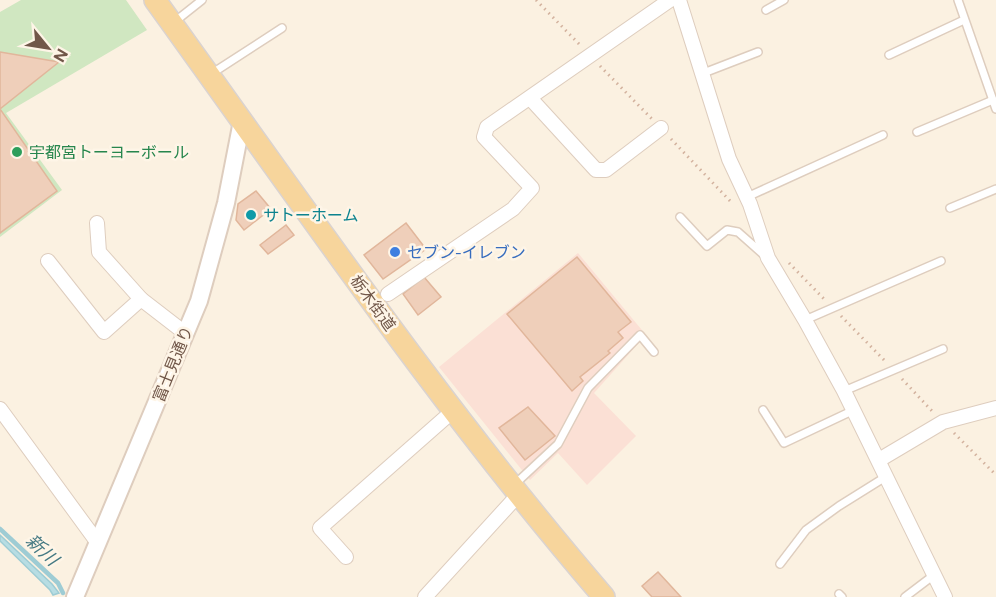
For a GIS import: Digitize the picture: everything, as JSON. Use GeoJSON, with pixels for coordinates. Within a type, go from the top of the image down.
{"type":"FeatureCollection","features":[{"type":"Feature","properties":{"kind":"main road","name":"栃木街道"},"geometry":{"type":"LineString","coordinates":[[155,0],[388,323],[516,490],[604,597]]}},
{"type":"Feature","properties":{"kind":"street"},"geometry":{"type":"LineString","coordinates":[[387,294],[513,209],[532,188],[484,137],[487,127],[670,0]]}},
{"type":"Feature","properties":{"kind":"street"},"geometry":{"type":"LineString","coordinates":[[679,0],[729,159],[747,197],[768,258],[854,410],[945,597]]}},
{"type":"Feature","properties":{"kind":"street"},"geometry":{"type":"LineString","coordinates":[[530,98],[596,170],[606,170],[661,128]]}},
{"type":"Feature","properties":{"kind":"street","name":"富士見通り"},"geometry":{"type":"LineString","coordinates":[[75,597],[199,301],[226,203],[242,121]]}},
{"type":"Feature","properties":{"kind":"street"},"geometry":{"type":"LineString","coordinates":[[97,224],[99,252],[141,299],[185,333]]}},
{"type":"Feature","properties":{"kind":"street"},"geometry":{"type":"LineString","coordinates":[[48,261],[104,332],[141,299]]}},
{"type":"Feature","properties":{"kind":"street"},"geometry":{"type":"LineString","coordinates":[[879,460],[943,422],[996,408]]}},
{"type":"Feature","properties":{"kind":"street"},"geometry":{"type":"LineString","coordinates":[[0,409],[98,543]]}},
{"type":"Feature","properties":{"kind":"street"},"geometry":{"type":"LineString","coordinates":[[346,557],[320,528],[454,410]]}},
{"type":"Feature","properties":{"kind":"street"},"geometry":{"type":"LineString","coordinates":[[425,597],[516,490]]}},
{"type":"Feature","properties":{"kind":"lane"},"geometry":{"type":"LineString","coordinates":[[172,24],[202,0]]}},
{"type":"Feature","properties":{"kind":"lane"},"geometry":{"type":"LineString","coordinates":[[766,10],[784,0]]}},
{"type":"Feature","properties":{"kind":"lane"},"geometry":{"type":"LineString","coordinates":[[958,0],[996,109]]}},
{"type":"Feature","properties":{"kind":"lane"},"geometry":{"type":"LineString","coordinates":[[889,55],[964,20]]}},
{"type":"Feature","properties":{"kind":"lane"},"geometry":{"type":"LineString","coordinates":[[209,75],[282,28]]}},
{"type":"Feature","properties":{"kind":"lane"},"geometry":{"type":"LineString","coordinates":[[701,74],[758,52]]}},
{"type":"Feature","properties":{"kind":"lane"},"geometry":{"type":"LineString","coordinates":[[917,132],[993,100]]}},
{"type":"Feature","properties":{"kind":"lane"},"geometry":{"type":"LineString","coordinates":[[747,197],[883,135]]}},
{"type":"Feature","properties":{"kind":"lane"},"geometry":{"type":"LineString","coordinates":[[950,208],[996,189]]}},
{"type":"Feature","properties":{"kind":"lane"},"geometry":{"type":"LineString","coordinates":[[680,217],[707,246],[727,230],[738,232],[768,258]]}},
{"type":"Feature","properties":{"kind":"lane"},"geometry":{"type":"LineString","coordinates":[[805,320],[941,261]]}},
{"type":"Feature","properties":{"kind":"lane"},"geometry":{"type":"LineString","coordinates":[[516,490],[558,444],[588,388],[640,335],[654,352]]}},
{"type":"Feature","properties":{"kind":"lane"},"geometry":{"type":"LineString","coordinates":[[844,391],[944,349]]}},
{"type":"Feature","properties":{"kind":"lane"},"geometry":{"type":"LineString","coordinates":[[763,410],[784,443],[854,410]]}},
{"type":"Feature","properties":{"kind":"lane"},"geometry":{"type":"LineString","coordinates":[[780,564],[806,530],[887,476]]}},
{"type":"Feature","properties":{"kind":"lane"},"geometry":{"type":"LineString","coordinates":[[905,597],[934,575]]}},
{"type":"Feature","properties":{"kind":"shaded area"},"geometry":{"type":"Polygon","coordinates":[[[578,253],[646,335],[594,393],[636,436],[587,485],[558,453],[530,480],[439,367],[578,253]]]}},
{"type":"Feature","properties":{"kind":"green space","name":"宇都宮トーヨーボール"},"geometry":{"type":"Polygon","coordinates":[[[21,0],[126,0],[147,30],[6,113],[62,190],[0,237],[0,12],[21,0]]]}},
{"type":"Feature","properties":{"kind":"water"},"geometry":{"type":"Polygon","coordinates":[[[0,535],[59,593],[53,595],[0,541],[0,535]]]}},
{"type":"Feature","properties":{"kind":"building"},"geometry":{"type":"Polygon","coordinates":[[[0,52],[59,62],[0,109],[0,52]]]}},
{"type":"Feature","properties":{"kind":"building"},"geometry":{"type":"Polygon","coordinates":[[[0,109],[57,191],[0,233],[0,109]]]}},
{"type":"Feature","properties":{"kind":"building","name":"サトーホーム"},"geometry":{"type":"Polygon","coordinates":[[[256,191],[271,209],[244,230],[236,220],[238,204],[256,191]]]}},
{"type":"Feature","properties":{"kind":"building","name":"セブン-イレブン"},"geometry":{"type":"Polygon","coordinates":[[[406,223],[426,249],[383,279],[364,255],[406,223]]]}},
{"type":"Feature","properties":{"kind":"building"},"geometry":{"type":"Polygon","coordinates":[[[286,225],[294,235],[268,254],[260,245],[286,225]]]}},
{"type":"Feature","properties":{"kind":"building"},"geometry":{"type":"Polygon","coordinates":[[[577,257],[631,322],[618,332],[623,338],[608,351],[610,353],[580,377],[583,381],[572,391],[507,314],[577,257]]]}},
{"type":"Feature","properties":{"kind":"building"},"geometry":{"type":"Polygon","coordinates":[[[424,277],[441,297],[418,315],[403,294],[424,277]]]}},
{"type":"Feature","properties":{"kind":"building"},"geometry":{"type":"Polygon","coordinates":[[[528,407],[555,436],[525,460],[499,428],[528,407]]]}},
{"type":"Feature","properties":{"kind":"building"},"geometry":{"type":"Polygon","coordinates":[[[658,572],[681,597],[652,597],[642,586],[658,572]]]}},
{"type":"Feature","properties":{"kind":"waterway","name":"新川"},"geometry":{"type":"LineString","coordinates":[[0,529],[58,583],[63,593]]}},
{"type":"Feature","properties":{"kind":"place","name":"宇都宮トーヨーボール"},"geometry":{"type":"Point","coordinates":[17,152]}},
{"type":"Feature","properties":{"kind":"place","name":"サトーホーム"},"geometry":{"type":"Point","coordinates":[251,215]}},
{"type":"Feature","properties":{"kind":"place","name":"セブン-イレブン"},"geometry":{"type":"Point","coordinates":[395,252]}}]}
